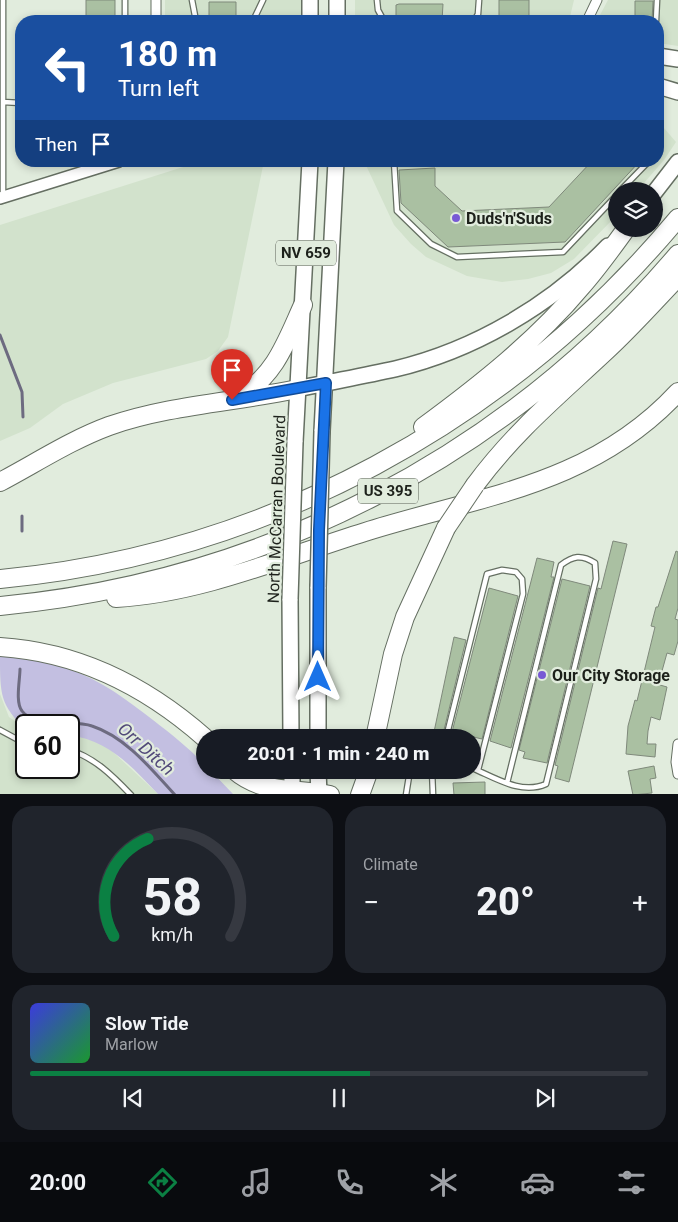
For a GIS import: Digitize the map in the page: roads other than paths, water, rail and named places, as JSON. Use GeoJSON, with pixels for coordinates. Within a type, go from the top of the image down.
{"type":"FeatureCollection","features":[{"type":"Feature","properties":{"kind":"highway","name":"US 395"},"geometry":{"type":"LineString","coordinates":[[0,579],[66,571],[158,551],[227,531],[299,503],[360,475],[398,454],[498,389],[546,351],[606,297],[641,261],[678,218]]}},
{"type":"Feature","properties":{"kind":"highway"},"geometry":{"type":"LineString","coordinates":[[299,503],[390,451],[510,359],[582,286],[619,237]]}},
{"type":"Feature","properties":{"kind":"highway","name":"US 395"},"geometry":{"type":"LineString","coordinates":[[0,606],[31,603],[118,588],[219,561],[313,527],[379,496],[453,453],[533,394],[612,325],[678,254]]}},
{"type":"Feature","properties":{"kind":"highway"},"geometry":{"type":"LineString","coordinates":[[378,729],[393,654],[405,617],[446,528],[475,485],[512,439],[539,411],[607,350],[678,277]]}},
{"type":"Feature","properties":{"kind":"highway"},"geometry":{"type":"LineString","coordinates":[[232,400],[263,380],[273,367],[303,305]]}},
{"type":"Feature","properties":{"kind":"highway"},"geometry":{"type":"LineString","coordinates":[[0,482],[78,440],[109,426],[138,418],[298,389]]}},
{"type":"Feature","properties":{"kind":"highway"},"geometry":{"type":"LineString","coordinates":[[31,603],[120,598],[191,585],[257,569],[395,522],[530,486],[559,475],[608,449],[651,418],[678,392]]}},
{"type":"Feature","properties":{"kind":"highway"},"geometry":{"type":"LineString","coordinates":[[0,647],[66,658],[118,678],[159,702],[196,731]]}},
{"type":"Feature","properties":{"kind":"highway"},"geometry":{"type":"LineString","coordinates":[[242,779],[247,784],[260,790],[292,794],[323,794]]}},
{"type":"Feature","properties":{"kind":"highway"},"geometry":{"type":"LineString","coordinates":[[352,794],[365,782]]}},
{"type":"Feature","properties":{"kind":"main road"},"geometry":{"type":"LineString","coordinates":[[310,0],[310,15]]}},
{"type":"Feature","properties":{"kind":"main road"},"geometry":{"type":"LineString","coordinates":[[664,57],[678,59]]}},
{"type":"Feature","properties":{"kind":"main road"},"geometry":{"type":"LineString","coordinates":[[664,88],[678,92]]}},
{"type":"Feature","properties":{"kind":"main road"},"geometry":{"type":"LineString","coordinates":[[663,182],[678,162]]}},
{"type":"Feature","properties":{"kind":"main road","name":"North McCarran Boulevard"},"geometry":{"type":"LineString","coordinates":[[291,729],[290,599],[294,442],[303,305],[309,167]]}},
{"type":"Feature","properties":{"kind":"main road","name":"NV 659"},"geometry":{"type":"LineString","coordinates":[[318,729],[318,587],[322,430],[326,383],[336,167]]}},
{"type":"Feature","properties":{"kind":"main road"},"geometry":{"type":"LineString","coordinates":[[298,389],[396,368],[438,356],[486,336],[551,294],[617,237]]}},
{"type":"Feature","properties":{"kind":"main road"},"geometry":{"type":"LineString","coordinates":[[292,779],[292,794]]}},
{"type":"Feature","properties":{"kind":"main road"},"geometry":{"type":"LineString","coordinates":[[320,779],[323,794]]}},
{"type":"Feature","properties":{"kind":"street"},"geometry":{"type":"LineString","coordinates":[[156,0],[156,15]]}},
{"type":"Feature","properties":{"kind":"street"},"geometry":{"type":"LineString","coordinates":[[590,15],[597,0]]}},
{"type":"Feature","properties":{"kind":"street"},"geometry":{"type":"LineString","coordinates":[[2,197],[100,167]]}},
{"type":"Feature","properties":{"kind":"street"},"geometry":{"type":"LineString","coordinates":[[678,744],[676,762],[678,774]]}},
{"type":"Feature","properties":{"kind":"lane"},"geometry":{"type":"LineString","coordinates":[[2,0],[2,197]]}},
{"type":"Feature","properties":{"kind":"lane"},"geometry":{"type":"LineString","coordinates":[[125,0],[125,15]]}},
{"type":"Feature","properties":{"kind":"lane"},"geometry":{"type":"LineString","coordinates":[[192,0],[195,15]]}},
{"type":"Feature","properties":{"kind":"lane"},"geometry":{"type":"LineString","coordinates":[[256,15],[263,0]]}},
{"type":"Feature","properties":{"kind":"lane"},"geometry":{"type":"LineString","coordinates":[[377,0],[381,15]]}},
{"type":"Feature","properties":{"kind":"lane"},"geometry":{"type":"LineString","coordinates":[[477,15],[479,0]]}},
{"type":"Feature","properties":{"kind":"lane"},"geometry":{"type":"LineString","coordinates":[[656,15],[657,0]]}},
{"type":"Feature","properties":{"kind":"lane"},"geometry":{"type":"LineString","coordinates":[[3,102],[15,103]]}},
{"type":"Feature","properties":{"kind":"lane"},"geometry":{"type":"LineString","coordinates":[[394,167],[397,211],[431,244],[457,257],[562,252],[608,204]]}},
{"type":"Feature","properties":{"kind":"lane"},"geometry":{"type":"LineString","coordinates":[[629,182],[643,167]]}},
{"type":"Feature","properties":{"kind":"lane"},"geometry":{"type":"LineString","coordinates":[[481,772],[507,783],[527,790],[537,789],[546,784],[596,579],[595,563],[586,557],[572,556],[560,566],[507,783]]}},
{"type":"Feature","properties":{"kind":"lane"},"geometry":{"type":"LineString","coordinates":[[448,729],[487,574],[502,570],[516,572],[522,579],[523,594],[481,747]]}},
{"type":"Feature","properties":{"kind":"lane"},"geometry":{"type":"LineString","coordinates":[[0,730],[15,738]]}},
{"type":"Feature","properties":{"kind":"lane"},"geometry":{"type":"LineString","coordinates":[[80,754],[97,764],[131,794]]}},
{"type":"Feature","properties":{"kind":"lane"},"geometry":{"type":"LineString","coordinates":[[406,794],[408,779]]}},
{"type":"Feature","properties":{"kind":"lane"},"geometry":{"type":"LineString","coordinates":[[432,779],[433,794]]}},
{"type":"Feature","properties":{"kind":"waterway","name":"Orr Ditch"},"geometry":{"type":"LineString","coordinates":[[0,335],[22,392],[23,417]]}},
{"type":"Feature","properties":{"kind":"waterway","name":"Orr Ditch"},"geometry":{"type":"LineString","coordinates":[[22,516],[22,531]]}},
{"type":"Feature","properties":{"kind":"waterway","name":"Orr Ditch"},"geometry":{"type":"LineString","coordinates":[[20,669],[19,702],[22,711],[27,716],[44,721],[85,724],[104,731],[138,755],[174,794]]}},
{"type":"Feature","properties":{"kind":"place","name":"Duds'n'Suds"},"geometry":{"type":"Point","coordinates":[456,218]}},
{"type":"Feature","properties":{"kind":"place","name":"Our City Storage"},"geometry":{"type":"Point","coordinates":[542,675]}}]}
